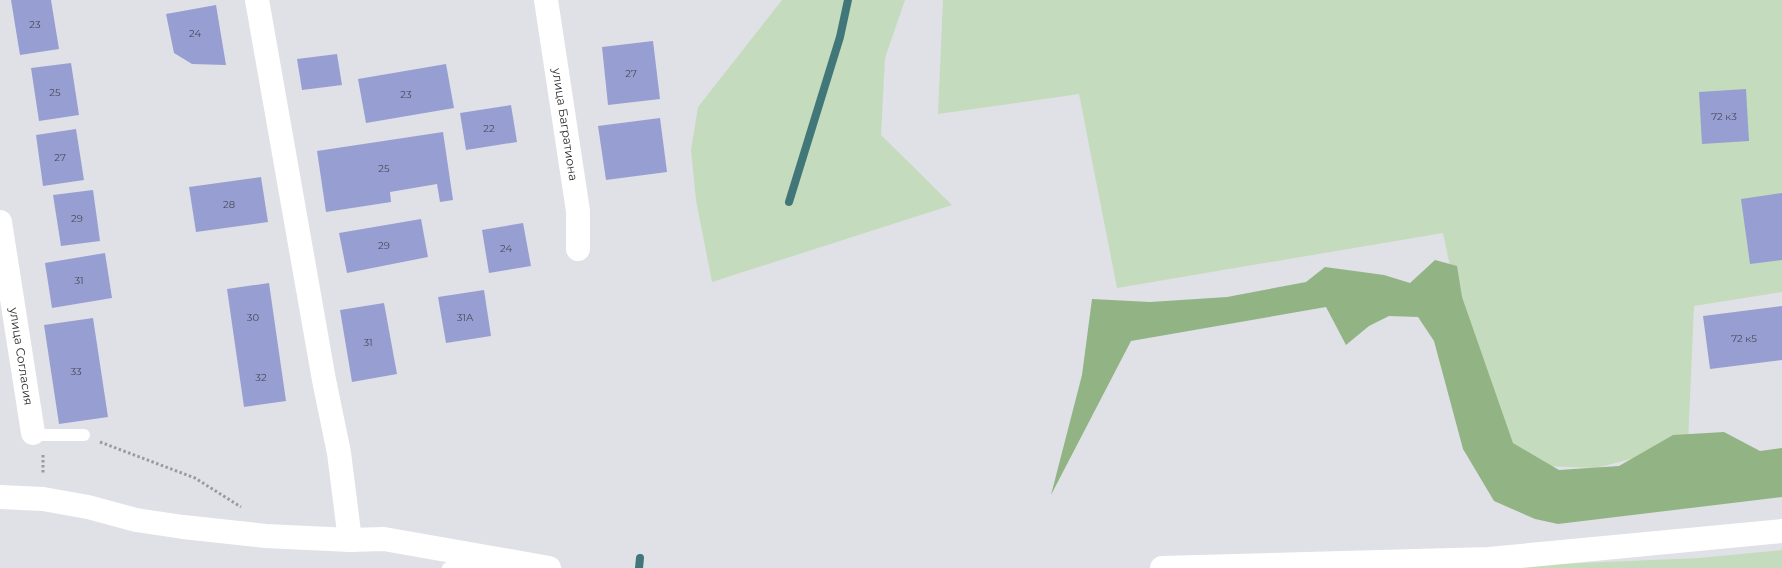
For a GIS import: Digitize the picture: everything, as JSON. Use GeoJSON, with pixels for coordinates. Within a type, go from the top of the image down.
{"type":"FeatureCollection","features":[{"type":"Feature","properties":{"kind":"street"},"geometry":{"type":"LineString","coordinates":[[257,0],[324,380],[340,453],[350,540]]}},
{"type":"Feature","properties":{"kind":"street","name":"улица Багратиона"},"geometry":{"type":"LineString","coordinates":[[546,0],[578,211],[578,249]]}},
{"type":"Feature","properties":{"kind":"street","name":"улица Согласия"},"geometry":{"type":"LineString","coordinates":[[0,222],[38,434]]}},
{"type":"Feature","properties":{"kind":"street"},"geometry":{"type":"LineString","coordinates":[[0,497],[43,499],[88,507],[145,521],[183,527],[266,536],[350,540],[384,539],[550,568]]}},
{"type":"Feature","properties":{"kind":"street"},"geometry":{"type":"LineString","coordinates":[[1162,568],[1485,564],[1782,530]]}},
{"type":"Feature","properties":{"kind":"lane"},"geometry":{"type":"LineString","coordinates":[[38,434],[84,435]]}},
{"type":"Feature","properties":{"kind":"lane"},"geometry":{"type":"LineString","coordinates":[[448,568],[498,558]]}},
{"type":"Feature","properties":{"kind":"path"},"geometry":{"type":"LineString","coordinates":[[38,434],[43,499]]}},
{"type":"Feature","properties":{"kind":"path"},"geometry":{"type":"LineString","coordinates":[[84,435],[195,478],[239,504],[266,536]]}},
{"type":"Feature","properties":{"kind":"green space"},"geometry":{"type":"Polygon","coordinates":[[[782,0],[905,0],[885,58],[881,135],[952,205],[712,282],[696,200],[691,150],[698,107],[782,0]]]}},
{"type":"Feature","properties":{"kind":"green space"},"geometry":{"type":"Polygon","coordinates":[[[943,0],[1782,0],[1782,292],[1694,306],[1688,444],[1596,468],[1514,465],[1451,271],[1443,233],[1117,288],[1079,94],[938,114],[943,0]]]}},
{"type":"Feature","properties":{"kind":"green space"},"geometry":{"type":"Polygon","coordinates":[[[1435,260],[1457,266],[1462,297],[1513,443],[1559,470],[1619,466],[1673,435],[1724,432],[1760,451],[1782,448],[1782,497],[1558,524],[1535,519],[1494,501],[1463,449],[1434,341],[1418,317],[1389,316],[1369,326],[1346,345],[1326,307],[1131,341],[1051,495],[1082,375],[1092,299],[1150,302],[1227,297],[1306,282],[1325,267],[1384,275],[1410,283],[1435,260]]]}},
{"type":"Feature","properties":{"kind":"green space"},"geometry":{"type":"Polygon","coordinates":[[[1782,550],[1782,568],[1469,568],[1699,558],[1782,550]]]}},
{"type":"Feature","properties":{"kind":"building"},"geometry":{"type":"Polygon","coordinates":[[[11,0],[51,0],[59,49],[20,55],[11,0]]]}},
{"type":"Feature","properties":{"kind":"building"},"geometry":{"type":"Polygon","coordinates":[[[216,5],[226,65],[192,64],[174,53],[166,14],[216,5]]]}},
{"type":"Feature","properties":{"kind":"building"},"geometry":{"type":"Polygon","coordinates":[[[653,41],[660,99],[608,105],[602,47],[653,41]]]}},
{"type":"Feature","properties":{"kind":"building"},"geometry":{"type":"Polygon","coordinates":[[[337,54],[342,85],[302,90],[297,59],[337,54]]]}},
{"type":"Feature","properties":{"kind":"building"},"geometry":{"type":"Polygon","coordinates":[[[71,63],[79,115],[39,121],[31,68],[71,63]]]}},
{"type":"Feature","properties":{"kind":"building"},"geometry":{"type":"Polygon","coordinates":[[[446,64],[454,108],[366,123],[358,79],[446,64]]]}},
{"type":"Feature","properties":{"kind":"building"},"geometry":{"type":"Polygon","coordinates":[[[1746,89],[1749,141],[1702,144],[1699,92],[1746,89]]]}},
{"type":"Feature","properties":{"kind":"building"},"geometry":{"type":"Polygon","coordinates":[[[511,105],[517,142],[466,150],[460,113],[511,105]]]}},
{"type":"Feature","properties":{"kind":"building"},"geometry":{"type":"Polygon","coordinates":[[[660,118],[667,172],[606,180],[598,126],[660,118]]]}},
{"type":"Feature","properties":{"kind":"building"},"geometry":{"type":"Polygon","coordinates":[[[76,129],[84,180],[43,186],[36,135],[76,129]]]}},
{"type":"Feature","properties":{"kind":"building"},"geometry":{"type":"Polygon","coordinates":[[[443,132],[453,200],[440,202],[437,184],[390,192],[391,202],[326,212],[317,151],[443,132]]]}},
{"type":"Feature","properties":{"kind":"building"},"geometry":{"type":"Polygon","coordinates":[[[261,177],[268,222],[196,232],[189,187],[261,177]]]}},
{"type":"Feature","properties":{"kind":"building"},"geometry":{"type":"Polygon","coordinates":[[[93,190],[100,241],[61,246],[53,195],[93,190]]]}},
{"type":"Feature","properties":{"kind":"building"},"geometry":{"type":"Polygon","coordinates":[[[1782,193],[1782,260],[1750,264],[1741,199],[1782,193]]]}},
{"type":"Feature","properties":{"kind":"building"},"geometry":{"type":"Polygon","coordinates":[[[421,219],[428,257],[347,273],[339,233],[421,219]]]}},
{"type":"Feature","properties":{"kind":"building"},"geometry":{"type":"Polygon","coordinates":[[[523,223],[531,266],[489,273],[482,230],[523,223]]]}},
{"type":"Feature","properties":{"kind":"building"},"geometry":{"type":"Polygon","coordinates":[[[105,253],[112,298],[52,308],[45,263],[105,253]]]}},
{"type":"Feature","properties":{"kind":"building"},"geometry":{"type":"Polygon","coordinates":[[[269,283],[286,401],[244,407],[227,289],[269,283]]]}},
{"type":"Feature","properties":{"kind":"building"},"geometry":{"type":"Polygon","coordinates":[[[484,290],[491,336],[446,343],[438,297],[484,290]]]}},
{"type":"Feature","properties":{"kind":"building"},"geometry":{"type":"Polygon","coordinates":[[[384,303],[397,374],[352,382],[340,310],[384,303]]]}},
{"type":"Feature","properties":{"kind":"building"},"geometry":{"type":"Polygon","coordinates":[[[1782,306],[1782,360],[1710,369],[1703,316],[1782,306]]]}},
{"type":"Feature","properties":{"kind":"building"},"geometry":{"type":"Polygon","coordinates":[[[93,318],[108,417],[59,424],[44,325],[93,318]]]}},
{"type":"Feature","properties":{"kind":"waterway"},"geometry":{"type":"LineString","coordinates":[[789,202],[840,37],[848,0]]}},
{"type":"Feature","properties":{"kind":"waterway"},"geometry":{"type":"LineString","coordinates":[[639,568],[640,558]]}}]}
